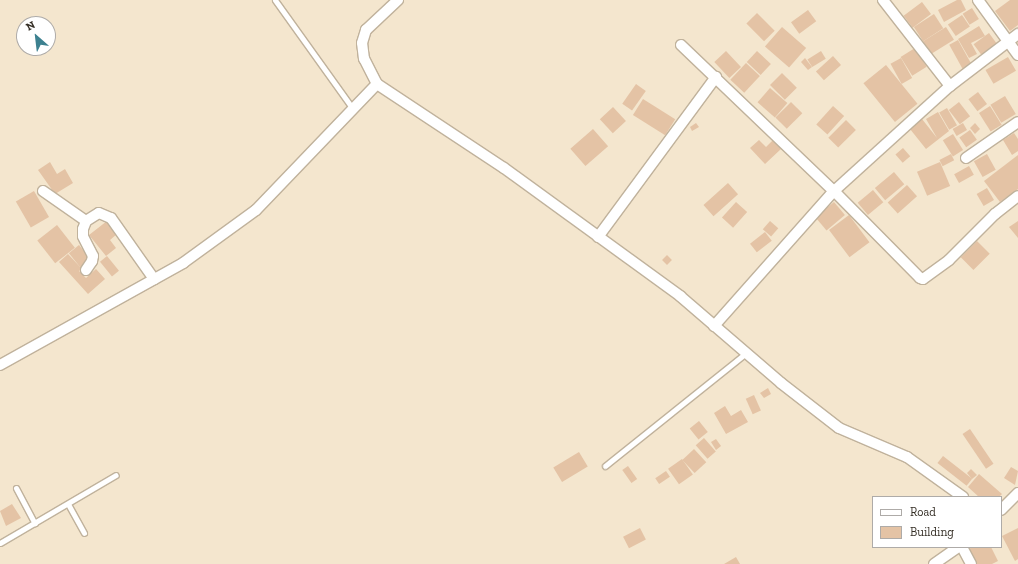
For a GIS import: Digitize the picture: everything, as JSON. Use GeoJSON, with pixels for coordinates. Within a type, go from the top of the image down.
{"type":"FeatureCollection","features":[{"type":"Feature","properties":{"kind":"street"},"geometry":{"type":"LineString","coordinates":[[398,0],[366,30],[362,43],[364,59],[377,84],[504,168],[680,296],[746,353],[839,428],[907,457],[962,496]]}},
{"type":"Feature","properties":{"kind":"street"},"geometry":{"type":"LineString","coordinates":[[883,0],[950,86]]}},
{"type":"Feature","properties":{"kind":"street"},"geometry":{"type":"LineString","coordinates":[[978,0],[1018,54]]}},
{"type":"Feature","properties":{"kind":"street"},"geometry":{"type":"LineString","coordinates":[[714,326],[834,191],[950,86],[1018,34]]}},
{"type":"Feature","properties":{"kind":"street"},"geometry":{"type":"LineString","coordinates":[[681,45],[834,191],[906,265],[924,279],[949,260],[995,214],[1018,196]]}},
{"type":"Feature","properties":{"kind":"street"},"geometry":{"type":"LineString","coordinates":[[598,237],[716,77]]}},
{"type":"Feature","properties":{"kind":"street"},"geometry":{"type":"LineString","coordinates":[[0,365],[183,263],[256,210],[377,84]]}},
{"type":"Feature","properties":{"kind":"street"},"geometry":{"type":"LineString","coordinates":[[966,158],[1018,122]]}},
{"type":"Feature","properties":{"kind":"street"},"geometry":{"type":"LineString","coordinates":[[43,191],[86,221]]}},
{"type":"Feature","properties":{"kind":"street"},"geometry":{"type":"LineString","coordinates":[[86,270],[92,261],[92,256],[83,236],[86,221],[99,213],[110,218],[154,279]]}},
{"type":"Feature","properties":{"kind":"street"},"geometry":{"type":"LineString","coordinates":[[1002,509],[1018,493]]}},
{"type":"Feature","properties":{"kind":"street"},"geometry":{"type":"LineString","coordinates":[[934,564],[957,548]]}},
{"type":"Feature","properties":{"kind":"street"},"geometry":{"type":"LineString","coordinates":[[963,548],[971,564]]}},
{"type":"Feature","properties":{"kind":"lane"},"geometry":{"type":"LineString","coordinates":[[275,0],[353,109]]}},
{"type":"Feature","properties":{"kind":"lane"},"geometry":{"type":"LineString","coordinates":[[605,466],[746,353]]}},
{"type":"Feature","properties":{"kind":"lane"},"geometry":{"type":"LineString","coordinates":[[0,543],[116,475]]}},
{"type":"Feature","properties":{"kind":"lane"},"geometry":{"type":"LineString","coordinates":[[16,488],[35,523]]}},
{"type":"Feature","properties":{"kind":"lane"},"geometry":{"type":"LineString","coordinates":[[68,504],[84,533]]}},
{"type":"Feature","properties":{"kind":"building"},"geometry":{"type":"Polygon","coordinates":[[[957,0],[961,0],[966,10],[944,22],[938,10],[957,0]]]}},
{"type":"Feature","properties":{"kind":"building"},"geometry":{"type":"Polygon","coordinates":[[[1010,0],[1018,0],[1018,25],[1010,31],[995,11],[1010,0]]]}},
{"type":"Feature","properties":{"kind":"building"},"geometry":{"type":"Polygon","coordinates":[[[922,2],[931,14],[913,28],[904,16],[922,2]]]}},
{"type":"Feature","properties":{"kind":"building"},"geometry":{"type":"Polygon","coordinates":[[[972,8],[979,19],[970,25],[963,14],[972,8]]]}},
{"type":"Feature","properties":{"kind":"building"},"geometry":{"type":"Polygon","coordinates":[[[808,10],[816,21],[799,34],[791,22],[808,10]]]}},
{"type":"Feature","properties":{"kind":"building"},"geometry":{"type":"Polygon","coordinates":[[[757,13],[775,31],[764,41],[746,24],[757,13]]]}},
{"type":"Feature","properties":{"kind":"building"},"geometry":{"type":"Polygon","coordinates":[[[934,14],[943,28],[923,41],[914,27],[934,14]]]}},
{"type":"Feature","properties":{"kind":"building"},"geometry":{"type":"Polygon","coordinates":[[[962,15],[970,27],[956,36],[948,25],[962,15]]]}},
{"type":"Feature","properties":{"kind":"building"},"geometry":{"type":"Polygon","coordinates":[[[979,26],[985,36],[971,43],[977,54],[969,58],[958,39],[979,26]]]}},
{"type":"Feature","properties":{"kind":"building"},"geometry":{"type":"Polygon","coordinates":[[[782,27],[806,48],[789,68],[765,47],[782,27]]]}},
{"type":"Feature","properties":{"kind":"building"},"geometry":{"type":"Polygon","coordinates":[[[946,27],[954,40],[931,54],[923,41],[946,27]]]}},
{"type":"Feature","properties":{"kind":"building"},"geometry":{"type":"Polygon","coordinates":[[[989,33],[997,44],[982,55],[974,44],[989,33]]]}},
{"type":"Feature","properties":{"kind":"building"},"geometry":{"type":"Polygon","coordinates":[[[958,40],[972,65],[963,70],[949,45],[958,40]]]}},
{"type":"Feature","properties":{"kind":"building"},"geometry":{"type":"Polygon","coordinates":[[[915,48],[927,67],[912,76],[901,57],[915,48]]]}},
{"type":"Feature","properties":{"kind":"building"},"geometry":{"type":"Polygon","coordinates":[[[726,51],[741,67],[729,78],[714,62],[726,51]]]}},
{"type":"Feature","properties":{"kind":"building"},"geometry":{"type":"Polygon","coordinates":[[[757,51],[771,64],[761,75],[747,62],[757,51]]]}},
{"type":"Feature","properties":{"kind":"building"},"geometry":{"type":"Polygon","coordinates":[[[821,51],[826,59],[812,67],[807,59],[821,51]]]}},
{"type":"Feature","properties":{"kind":"building"},"geometry":{"type":"Polygon","coordinates":[[[833,56],[841,65],[824,80],[816,71],[833,56]]]}},
{"type":"Feature","properties":{"kind":"building"},"geometry":{"type":"Polygon","coordinates":[[[1008,57],[1016,71],[993,84],[985,70],[1008,57]]]}},
{"type":"Feature","properties":{"kind":"building"},"geometry":{"type":"Polygon","coordinates":[[[805,58],[812,67],[808,70],[801,62],[805,58]]]}},
{"type":"Feature","properties":{"kind":"building"},"geometry":{"type":"Polygon","coordinates":[[[901,58],[912,78],[902,84],[891,64],[901,58]]]}},
{"type":"Feature","properties":{"kind":"building"},"geometry":{"type":"Polygon","coordinates":[[[746,63],[760,76],[744,93],[730,80],[746,63]]]}},
{"type":"Feature","properties":{"kind":"building"},"geometry":{"type":"Polygon","coordinates":[[[886,65],[917,104],[895,122],[863,83],[886,65]]]}},
{"type":"Feature","properties":{"kind":"building"},"geometry":{"type":"Polygon","coordinates":[[[782,73],[797,88],[785,100],[770,85],[782,73]]]}},
{"type":"Feature","properties":{"kind":"building"},"geometry":{"type":"Polygon","coordinates":[[[636,84],[646,91],[632,111],[622,104],[636,84]]]}},
{"type":"Feature","properties":{"kind":"building"},"geometry":{"type":"Polygon","coordinates":[[[770,88],[787,103],[775,117],[758,102],[770,88]]]}},
{"type":"Feature","properties":{"kind":"building"},"geometry":{"type":"Polygon","coordinates":[[[978,92],[987,104],[977,111],[968,99],[978,92]]]}},
{"type":"Feature","properties":{"kind":"building"},"geometry":{"type":"Polygon","coordinates":[[[1005,96],[1016,114],[1001,123],[990,105],[1005,96]]]}},
{"type":"Feature","properties":{"kind":"building"},"geometry":{"type":"Polygon","coordinates":[[[643,99],[675,119],[665,135],[633,115],[643,99]]]}},
{"type":"Feature","properties":{"kind":"building"},"geometry":{"type":"Polygon","coordinates":[[[791,102],[802,113],[787,129],[775,118],[791,102]]]}},
{"type":"Feature","properties":{"kind":"building"},"geometry":{"type":"Polygon","coordinates":[[[959,102],[970,116],[960,124],[949,110],[959,102]]]}},
{"type":"Feature","properties":{"kind":"building"},"geometry":{"type":"Polygon","coordinates":[[[833,106],[844,116],[827,135],[816,125],[833,106]]]}},
{"type":"Feature","properties":{"kind":"building"},"geometry":{"type":"Polygon","coordinates":[[[990,106],[1002,125],[991,132],[979,113],[990,106]]]}},
{"type":"Feature","properties":{"kind":"building"},"geometry":{"type":"Polygon","coordinates":[[[613,107],[626,121],[613,133],[600,119],[613,107]]]}},
{"type":"Feature","properties":{"kind":"building"},"geometry":{"type":"Polygon","coordinates":[[[947,108],[957,125],[949,130],[939,112],[947,108]]]}},
{"type":"Feature","properties":{"kind":"building"},"geometry":{"type":"Polygon","coordinates":[[[938,112],[949,131],[926,149],[910,129],[922,119],[937,138],[926,119],[938,112]]]}},
{"type":"Feature","properties":{"kind":"building"},"geometry":{"type":"Polygon","coordinates":[[[846,120],[856,130],[838,148],[828,138],[846,120]]]}},
{"type":"Feature","properties":{"kind":"building"},"geometry":{"type":"Polygon","coordinates":[[[696,123],[699,127],[692,131],[690,127],[696,123]]]}},
{"type":"Feature","properties":{"kind":"building"},"geometry":{"type":"Polygon","coordinates":[[[963,123],[967,130],[957,136],[953,129],[963,123]]]}},
{"type":"Feature","properties":{"kind":"building"},"geometry":{"type":"Polygon","coordinates":[[[975,123],[980,129],[975,134],[970,128],[975,123]]]}},
{"type":"Feature","properties":{"kind":"building"},"geometry":{"type":"Polygon","coordinates":[[[593,129],[608,146],[585,166],[570,149],[593,129]]]}},
{"type":"Feature","properties":{"kind":"building"},"geometry":{"type":"Polygon","coordinates":[[[970,130],[977,140],[966,147],[959,137],[970,130]]]}},
{"type":"Feature","properties":{"kind":"building"},"geometry":{"type":"Polygon","coordinates":[[[1014,133],[1018,139],[1018,151],[1012,155],[1003,140],[1014,133]]]}},
{"type":"Feature","properties":{"kind":"building"},"geometry":{"type":"Polygon","coordinates":[[[953,134],[963,150],[953,156],[943,140],[953,134]]]}},
{"type":"Feature","properties":{"kind":"building"},"geometry":{"type":"Polygon","coordinates":[[[759,140],[766,147],[773,140],[781,149],[765,164],[750,148],[759,140]]]}},
{"type":"Feature","properties":{"kind":"building"},"geometry":{"type":"Polygon","coordinates":[[[903,148],[910,156],[903,163],[895,155],[903,148]]]}},
{"type":"Feature","properties":{"kind":"building"},"geometry":{"type":"Polygon","coordinates":[[[951,154],[954,160],[943,166],[939,160],[951,154]]]}},
{"type":"Feature","properties":{"kind":"building"},"geometry":{"type":"Polygon","coordinates":[[[987,154],[996,170],[983,177],[974,161],[987,154]]]}},
{"type":"Feature","properties":{"kind":"building"},"geometry":{"type":"Polygon","coordinates":[[[1018,155],[1018,189],[1000,202],[984,181],[1018,155]]]}},
{"type":"Feature","properties":{"kind":"building"},"geometry":{"type":"Polygon","coordinates":[[[50,162],[57,174],[65,169],[73,183],[55,194],[38,170],[50,162]]]}},
{"type":"Feature","properties":{"kind":"building"},"geometry":{"type":"Polygon","coordinates":[[[940,162],[950,186],[927,196],[917,172],[940,162]]]}},
{"type":"Feature","properties":{"kind":"building"},"geometry":{"type":"Polygon","coordinates":[[[969,166],[974,175],[959,183],[954,174],[969,166]]]}},
{"type":"Feature","properties":{"kind":"building"},"geometry":{"type":"Polygon","coordinates":[[[894,172],[904,184],[885,200],[875,188],[894,172]]]}},
{"type":"Feature","properties":{"kind":"building"},"geometry":{"type":"Polygon","coordinates":[[[728,183],[738,194],[714,216],[703,205],[728,183]]]}},
{"type":"Feature","properties":{"kind":"building"},"geometry":{"type":"Polygon","coordinates":[[[907,185],[917,196],[898,214],[888,202],[907,185]]]}},
{"type":"Feature","properties":{"kind":"building"},"geometry":{"type":"Polygon","coordinates":[[[987,188],[994,200],[984,206],[977,194],[987,188]]]}},
{"type":"Feature","properties":{"kind":"building"},"geometry":{"type":"Polygon","coordinates":[[[873,190],[883,202],[868,215],[858,203],[873,190]]]}},
{"type":"Feature","properties":{"kind":"building"},"geometry":{"type":"Polygon","coordinates":[[[34,191],[49,217],[31,227],[16,202],[34,191]]]}},
{"type":"Feature","properties":{"kind":"building"},"geometry":{"type":"Polygon","coordinates":[[[736,202],[747,212],[733,228],[722,218],[736,202]]]}},
{"type":"Feature","properties":{"kind":"building"},"geometry":{"type":"Polygon","coordinates":[[[834,202],[845,215],[827,230],[816,217],[834,202]]]}},
{"type":"Feature","properties":{"kind":"building"},"geometry":{"type":"Polygon","coordinates":[[[849,215],[869,242],[849,257],[829,230],[849,215]]]}},
{"type":"Feature","properties":{"kind":"building"},"geometry":{"type":"Polygon","coordinates":[[[107,221],[117,234],[110,240],[116,248],[106,256],[89,235],[107,221]]]}},
{"type":"Feature","properties":{"kind":"building"},"geometry":{"type":"Polygon","coordinates":[[[770,221],[778,228],[771,237],[763,229],[770,221]]]}},
{"type":"Feature","properties":{"kind":"building"},"geometry":{"type":"Polygon","coordinates":[[[1018,221],[1018,238],[1009,227],[1018,221]]]}},
{"type":"Feature","properties":{"kind":"building"},"geometry":{"type":"Polygon","coordinates":[[[57,225],[75,248],[55,263],[37,240],[57,225]]]}},
{"type":"Feature","properties":{"kind":"building"},"geometry":{"type":"Polygon","coordinates":[[[765,232],[772,241],[757,252],[750,244],[765,232]]]}},
{"type":"Feature","properties":{"kind":"building"},"geometry":{"type":"Polygon","coordinates":[[[977,241],[990,254],[973,270],[961,257],[977,241]]]}},
{"type":"Feature","properties":{"kind":"building"},"geometry":{"type":"Polygon","coordinates":[[[79,245],[91,260],[81,268],[69,253],[79,245]]]}},
{"type":"Feature","properties":{"kind":"building"},"geometry":{"type":"Polygon","coordinates":[[[68,254],[82,269],[79,271],[86,278],[96,269],[105,279],[88,294],[59,262],[68,254]]]}},
{"type":"Feature","properties":{"kind":"building"},"geometry":{"type":"Polygon","coordinates":[[[667,255],[672,260],[667,265],[662,260],[667,255]]]}},
{"type":"Feature","properties":{"kind":"building"},"geometry":{"type":"Polygon","coordinates":[[[107,256],[119,271],[112,276],[100,262],[107,256]]]}},
{"type":"Feature","properties":{"kind":"building"},"geometry":{"type":"Polygon","coordinates":[[[768,388],[771,394],[764,398],[760,393],[768,388]]]}},
{"type":"Feature","properties":{"kind":"building"},"geometry":{"type":"Polygon","coordinates":[[[754,395],[761,411],[753,414],[746,399],[754,395]]]}},
{"type":"Feature","properties":{"kind":"building"},"geometry":{"type":"Polygon","coordinates":[[[725,406],[731,416],[741,410],[748,422],[726,434],[714,413],[725,406]]]}},
{"type":"Feature","properties":{"kind":"building"},"geometry":{"type":"Polygon","coordinates":[[[699,421],[708,432],[698,439],[690,429],[699,421]]]}},
{"type":"Feature","properties":{"kind":"building"},"geometry":{"type":"Polygon","coordinates":[[[970,429],[993,464],[986,469],[963,434],[970,429]]]}},
{"type":"Feature","properties":{"kind":"building"},"geometry":{"type":"Polygon","coordinates":[[[704,438],[716,452],[708,459],[696,445],[704,438]]]}},
{"type":"Feature","properties":{"kind":"building"},"geometry":{"type":"Polygon","coordinates":[[[716,439],[721,446],[716,450],[711,442],[716,439]]]}},
{"type":"Feature","properties":{"kind":"building"},"geometry":{"type":"Polygon","coordinates":[[[694,449],[706,462],[695,473],[682,460],[694,449]]]}},
{"type":"Feature","properties":{"kind":"building"},"geometry":{"type":"Polygon","coordinates":[[[579,452],[588,467],[562,482],[553,467],[579,452]]]}},
{"type":"Feature","properties":{"kind":"building"},"geometry":{"type":"Polygon","coordinates":[[[943,456],[972,479],[967,486],[937,463],[943,456]]]}},
{"type":"Feature","properties":{"kind":"building"},"geometry":{"type":"Polygon","coordinates":[[[682,459],[693,475],[679,484],[668,469],[682,459]]]}},
{"type":"Feature","properties":{"kind":"building"},"geometry":{"type":"Polygon","coordinates":[[[628,466],[637,479],[631,483],[622,470],[628,466]]]}},
{"type":"Feature","properties":{"kind":"building"},"geometry":{"type":"Polygon","coordinates":[[[1011,467],[1018,471],[1015,485],[1004,478],[1011,467]]]}},
{"type":"Feature","properties":{"kind":"building"},"geometry":{"type":"Polygon","coordinates":[[[971,469],[977,475],[972,479],[967,473],[971,469]]]}},
{"type":"Feature","properties":{"kind":"building"},"geometry":{"type":"Polygon","coordinates":[[[666,471],[670,477],[659,484],[655,478],[666,471]]]}},
{"type":"Feature","properties":{"kind":"building"},"geometry":{"type":"Polygon","coordinates":[[[979,474],[1002,494],[1000,496],[978,496],[968,487],[979,474]]]}},
{"type":"Feature","properties":{"kind":"building"},"geometry":{"type":"Polygon","coordinates":[[[12,504],[21,518],[6,526],[0,511],[12,504]]]}},
{"type":"Feature","properties":{"kind":"building"},"geometry":{"type":"Polygon","coordinates":[[[640,528],[646,540],[629,548],[623,537],[640,528]]]}},
{"type":"Feature","properties":{"kind":"building"},"geometry":{"type":"Polygon","coordinates":[[[1018,528],[1018,559],[1015,561],[1002,536],[1018,528]]]}},
{"type":"Feature","properties":{"kind":"building"},"geometry":{"type":"Polygon","coordinates":[[[992,548],[998,561],[992,564],[977,564],[969,549],[992,548]]]}},
{"type":"Feature","properties":{"kind":"building"},"geometry":{"type":"Polygon","coordinates":[[[736,557],[740,564],[724,564],[736,557]]]}}]}
